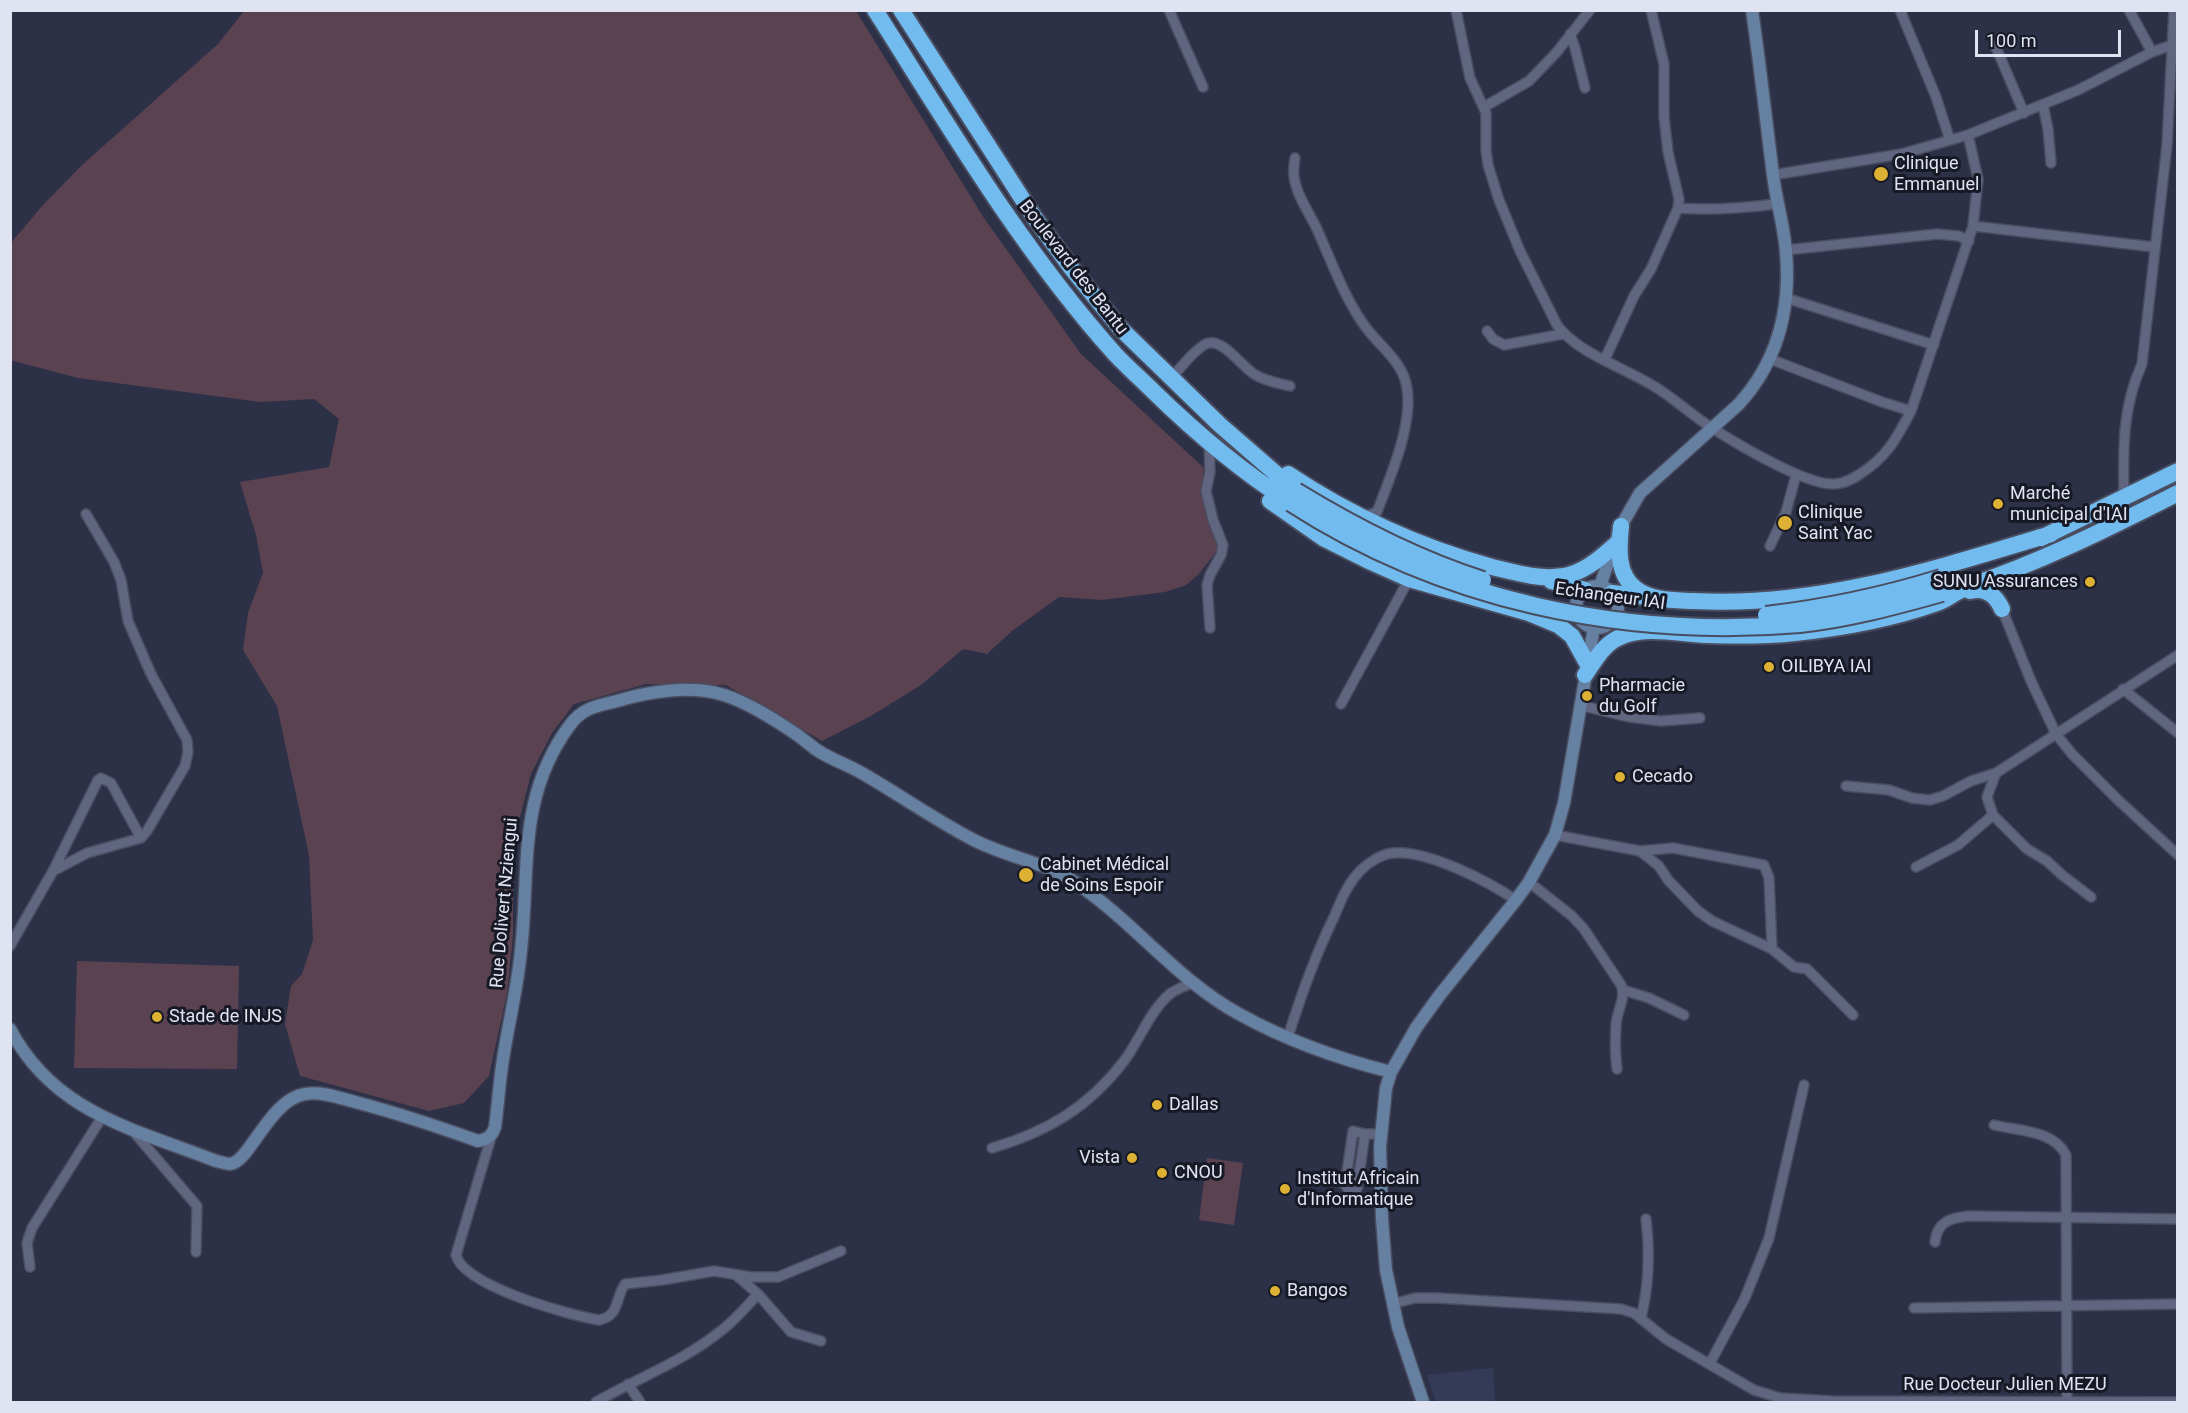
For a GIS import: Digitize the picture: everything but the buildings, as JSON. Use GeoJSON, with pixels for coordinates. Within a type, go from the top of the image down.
{"type":"FeatureCollection","features":[{"type":"Feature","properties":{"kind":"highway","name":"Boulevard des Bantu"},"geometry":{"type":"LineString","coordinates":[[875,10],[990,191],[1072,302],[1115,355],[1209,443],[1264,486],[1293,497]]}},
{"type":"Feature","properties":{"kind":"highway","name":"Boulevard des Bantu"},"geometry":{"type":"LineString","coordinates":[[902,10],[1034,217],[1072,269],[1120,328],[1293,497]]}},
{"type":"Feature","properties":{"kind":"highway"},"geometry":{"type":"LineString","coordinates":[[1220,425],[1312,490],[1363,517],[1433,548],[1482,564],[1535,577],[1673,600],[1732,602],[1811,595],[1943,566],[2051,534]]}},
{"type":"Feature","properties":{"kind":"highway"},"geometry":{"type":"LineString","coordinates":[[1209,443],[1241,480],[1286,513],[1341,548],[1409,579],[1529,613],[1656,631],[1744,636],[1792,633],[1873,621],[1908,612],[1942,590],[2178,471]]}},
{"type":"Feature","properties":{"kind":"highway"},"geometry":{"type":"LineString","coordinates":[[1942,590],[1972,588],[2093,536],[2178,493]]}},
{"type":"Feature","properties":{"kind":"highway","name":"Echangeur IAI"},"geometry":{"type":"LineString","coordinates":[[1293,497],[1356,542],[1415,569],[1459,585],[1537,606],[1632,622],[1706,627],[1800,624],[1876,610],[1942,590]]}},
{"type":"Feature","properties":{"kind":"highway"},"geometry":{"type":"LineString","coordinates":[[1622,526],[1619,548],[1624,573],[1636,590],[1651,597]]}},
{"type":"Feature","properties":{"kind":"highway"},"geometry":{"type":"LineString","coordinates":[[1535,577],[1574,573],[1613,551]]}},
{"type":"Feature","properties":{"kind":"highway"},"geometry":{"type":"LineString","coordinates":[[1972,588],[1995,597],[2001,609]]}},
{"type":"Feature","properties":{"kind":"highway"},"geometry":{"type":"LineString","coordinates":[[1529,613],[1566,631],[1578,644],[1588,662],[1597,657],[1614,639],[1624,635],[1656,631]]}},
{"type":"Feature","properties":{"kind":"street"},"geometry":{"type":"LineString","coordinates":[[1169,10],[1203,87]]}},
{"type":"Feature","properties":{"kind":"street"},"geometry":{"type":"LineString","coordinates":[[1456,10],[1470,78],[1484,107],[1488,165],[1499,200],[1520,250],[1563,334],[1592,354],[1657,388],[1712,428],[1796,475],[1820,483],[1834,484],[1852,479],[1877,463],[1888,451],[1911,411],[1973,226],[1978,179],[1968,135]]}},
{"type":"Feature","properties":{"kind":"street"},"geometry":{"type":"LineString","coordinates":[[1484,107],[1529,81],[1590,10]]}},
{"type":"Feature","properties":{"kind":"street"},"geometry":{"type":"LineString","coordinates":[[1605,359],[1635,296],[1651,269],[1678,208],[1679,199],[1668,152],[1664,117],[1664,64],[1651,10]]}},
{"type":"Feature","properties":{"kind":"street"},"geometry":{"type":"LineString","coordinates":[[1599,589],[1622,526],[1640,493],[1752,390],[1770,359],[1780,333],[1786,298],[1786,250],[1776,204],[1752,10]]}},
{"type":"Feature","properties":{"kind":"street"},"geometry":{"type":"LineString","coordinates":[[1900,10],[1936,96],[1950,140]]}},
{"type":"Feature","properties":{"kind":"street"},"geometry":{"type":"LineString","coordinates":[[2129,10],[2152,52]]}},
{"type":"Feature","properties":{"kind":"street"},"geometry":{"type":"LineString","coordinates":[[2124,498],[2123,460],[2129,397],[2142,364],[2167,145],[2175,44],[2174,10]]}},
{"type":"Feature","properties":{"kind":"street"},"geometry":{"type":"LineString","coordinates":[[1570,34],[1585,88]]}},
{"type":"Feature","properties":{"kind":"street"},"geometry":{"type":"LineString","coordinates":[[1773,175],[1901,154],[1968,135],[2043,105],[2121,70],[2152,52],[2175,44]]}},
{"type":"Feature","properties":{"kind":"street"},"geometry":{"type":"LineString","coordinates":[[1995,45],[2024,112]]}},
{"type":"Feature","properties":{"kind":"street"},"geometry":{"type":"LineString","coordinates":[[2043,105],[2051,163]]}},
{"type":"Feature","properties":{"kind":"street"},"geometry":{"type":"LineString","coordinates":[[1295,158],[1294,176],[1298,191],[1322,240],[1333,269],[1365,326],[1400,367],[1407,389],[1404,432],[1382,498],[1377,512],[1363,517]]}},
{"type":"Feature","properties":{"kind":"street"},"geometry":{"type":"LineString","coordinates":[[1678,208],[1700,210],[1751,208],[1776,204]]}},
{"type":"Feature","properties":{"kind":"street"},"geometry":{"type":"LineString","coordinates":[[1973,226],[2154,247]]}},
{"type":"Feature","properties":{"kind":"street"},"geometry":{"type":"LineString","coordinates":[[1786,250],[1937,234],[1959,236],[1969,242]]}},
{"type":"Feature","properties":{"kind":"street"},"geometry":{"type":"LineString","coordinates":[[1786,298],[1934,345]]}},
{"type":"Feature","properties":{"kind":"street"},"geometry":{"type":"LineString","coordinates":[[1487,331],[1493,339],[1504,345],[1563,334]]}},
{"type":"Feature","properties":{"kind":"street"},"geometry":{"type":"LineString","coordinates":[[1170,379],[1203,345],[1211,342],[1219,344],[1254,374],[1269,381],[1290,386]]}},
{"type":"Feature","properties":{"kind":"street"},"geometry":{"type":"LineString","coordinates":[[1770,359],[1881,402],[1911,411]]}},
{"type":"Feature","properties":{"kind":"street"},"geometry":{"type":"LineString","coordinates":[[1209,443],[1210,472],[1206,490],[1213,520],[1223,545],[1221,555],[1207,585],[1210,628]]}},
{"type":"Feature","properties":{"kind":"street"},"geometry":{"type":"LineString","coordinates":[[1770,546],[1786,513],[1796,475]]}},
{"type":"Feature","properties":{"kind":"street"},"geometry":{"type":"LineString","coordinates":[[53,871],[87,853],[141,838],[185,765],[188,752],[187,740],[151,674],[128,621],[121,580],[114,562],[86,514]]}},
{"type":"Feature","properties":{"kind":"street"},"geometry":{"type":"LineString","coordinates":[[1341,704],[1409,579]]}},
{"type":"Feature","properties":{"kind":"street"},"geometry":{"type":"LineString","coordinates":[[1599,589],[1616,598],[1617,609],[1616,616],[1595,624],[1576,606],[1580,595],[1599,589]]}},
{"type":"Feature","properties":{"kind":"street"},"geometry":{"type":"LineString","coordinates":[[2001,609],[2056,734],[2072,754],[2118,800],[2178,855]]}},
{"type":"Feature","properties":{"kind":"street"},"geometry":{"type":"LineString","coordinates":[[1423,1402],[1406,1355],[1392,1305],[1386,1270],[1382,1219],[1381,1134],[1386,1088],[1391,1072],[1411,1036],[1439,996],[1529,882],[1555,835],[1564,803],[1579,705],[1595,624]]}},
{"type":"Feature","properties":{"kind":"street"},"geometry":{"type":"LineString","coordinates":[[1846,786],[1889,790],[1912,798],[1930,800],[1943,796],[1971,781],[1996,773],[2178,655]]}},
{"type":"Feature","properties":{"kind":"street"},"geometry":{"type":"LineString","coordinates":[[2123,689],[2178,733]]}},
{"type":"Feature","properties":{"kind":"street","name":"Rue Dolivert Nziengui"},"geometry":{"type":"LineString","coordinates":[[492,1134],[521,956],[528,833],[538,784],[562,736],[585,710],[662,692],[706,692],[724,695],[747,705],[819,751],[858,771],[973,840],[1007,855],[1054,871],[1073,881],[1093,895],[1192,983],[1237,1013],[1288,1037],[1347,1060],[1391,1072]]}},
{"type":"Feature","properties":{"kind":"street"},"geometry":{"type":"LineString","coordinates":[[1579,705],[1629,717],[1661,721],[1700,718]]}},
{"type":"Feature","properties":{"kind":"street"},"geometry":{"type":"LineString","coordinates":[[1996,773],[1986,797],[1994,815],[2026,849],[2047,861],[2091,897]]}},
{"type":"Feature","properties":{"kind":"street"},"geometry":{"type":"LineString","coordinates":[[10,946],[53,871],[98,780],[101,778],[111,783],[141,838]]}},
{"type":"Feature","properties":{"kind":"street"},"geometry":{"type":"LineString","coordinates":[[1916,867],[1958,845],[1994,815]]}},
{"type":"Feature","properties":{"kind":"street"},"geometry":{"type":"LineString","coordinates":[[1555,835],[1640,851],[1673,848],[1764,865],[1769,878],[1772,950]]}},
{"type":"Feature","properties":{"kind":"street"},"geometry":{"type":"LineString","coordinates":[[1640,851],[1659,866],[1668,880],[1698,911],[1722,926],[1772,950],[1794,967],[1807,969],[1853,1015]]}},
{"type":"Feature","properties":{"kind":"street"},"geometry":{"type":"LineString","coordinates":[[1288,1037],[1304,984],[1340,903],[1350,882],[1372,860],[1393,853],[1430,859],[1486,882],[1516,900]]}},
{"type":"Feature","properties":{"kind":"street"},"geometry":{"type":"LineString","coordinates":[[1529,882],[1572,916],[1584,929],[1623,990],[1649,998],[1683,1015]]}},
{"type":"Feature","properties":{"kind":"street"},"geometry":{"type":"LineString","coordinates":[[992,1148],[1024,1139],[1079,1108],[1124,1061],[1156,1010],[1172,993],[1192,983]]}},
{"type":"Feature","properties":{"kind":"street"},"geometry":{"type":"LineString","coordinates":[[1617,1069],[1614,1050],[1616,1024],[1623,990]]}},
{"type":"Feature","properties":{"kind":"street"},"geometry":{"type":"LineString","coordinates":[[10,1029],[30,1062],[48,1082],[71,1100],[102,1117],[216,1161],[231,1164],[242,1158],[258,1133],[279,1108],[292,1098],[304,1094],[320,1093],[413,1118],[478,1141],[492,1134]]}},
{"type":"Feature","properties":{"kind":"street"},"geometry":{"type":"LineString","coordinates":[[1710,1364],[1741,1306],[1769,1238],[1804,1085]]}},
{"type":"Feature","properties":{"kind":"street"},"geometry":{"type":"LineString","coordinates":[[30,1267],[27,1244],[32,1228],[102,1117]]}},
{"type":"Feature","properties":{"kind":"street"},"geometry":{"type":"LineString","coordinates":[[1994,1125],[2055,1140],[2066,1155],[2067,1402]]}},
{"type":"Feature","properties":{"kind":"street"},"geometry":{"type":"LineString","coordinates":[[130,1128],[197,1206],[196,1252]]}},
{"type":"Feature","properties":{"kind":"street"},"geometry":{"type":"LineString","coordinates":[[1365,1134],[1357,1189],[1350,1191],[1345,1185],[1353,1131],[1381,1134]]}},
{"type":"Feature","properties":{"kind":"street"},"geometry":{"type":"LineString","coordinates":[[492,1134],[456,1255],[458,1263],[465,1270],[522,1299],[599,1320],[606,1319],[614,1312],[625,1284],[714,1271],[751,1276],[778,1276],[841,1251]]}},
{"type":"Feature","properties":{"kind":"street"},"geometry":{"type":"LineString","coordinates":[[1935,1242],[1942,1223],[1955,1217],[2178,1219]]}},
{"type":"Feature","properties":{"kind":"street"},"geometry":{"type":"LineString","coordinates":[[1392,1305],[1415,1298],[1548,1303],[1621,1309],[1641,1317],[1646,1299],[1648,1268],[1646,1219]]}},
{"type":"Feature","properties":{"kind":"street"},"geometry":{"type":"LineString","coordinates":[[734,1274],[758,1294],[791,1332],[821,1341]]}},
{"type":"Feature","properties":{"kind":"street"},"geometry":{"type":"LineString","coordinates":[[596,1402],[672,1363],[706,1342],[722,1330],[758,1294]]}},
{"type":"Feature","properties":{"kind":"street"},"geometry":{"type":"LineString","coordinates":[[1914,1308],[2178,1304]]}},
{"type":"Feature","properties":{"kind":"street","name":"Rue Docteur Julien MEZU"},"geometry":{"type":"LineString","coordinates":[[1641,1317],[1666,1340],[1754,1390],[1780,1398],[1833,1401],[2178,1401]]}},
{"type":"Feature","properties":{"kind":"street"},"geometry":{"type":"LineString","coordinates":[[628,1384],[640,1402]]}},
{"type":"Feature","properties":{"kind":"shaded area"},"geometry":{"type":"Polygon","coordinates":[[[244,11],[856,11],[984,218],[1081,354],[1204,468],[1203,489],[1219,548],[1198,575],[1186,585],[1165,592],[1102,600],[1059,597],[1012,631],[987,654],[963,649],[921,685],[869,717],[822,741],[726,685],[646,684],[574,704],[552,733],[531,774],[518,825],[513,872],[513,935],[507,993],[489,1076],[464,1103],[429,1111],[300,1076],[285,1024],[291,986],[302,974],[313,940],[309,855],[277,706],[243,650],[248,613],[263,573],[256,535],[240,482],[329,467],[339,419],[314,399],[261,402],[78,378],[10,360],[10,244],[43,205],[81,166],[218,44],[244,11]]]}},
{"type":"Feature","properties":{"kind":"shaded area","name":"Stade de INJS"},"geometry":{"type":"Polygon","coordinates":[[[77,961],[239,966],[237,1069],[74,1068],[77,961]]]}},
{"type":"Feature","properties":{"kind":"shaded area"},"geometry":{"type":"Polygon","coordinates":[[[1207,1158],[1243,1163],[1234,1225],[1199,1220],[1207,1158]]]}},
{"type":"Feature","properties":{"kind":"shaded area"},"geometry":{"type":"Polygon","coordinates":[[[1493,1368],[1495,1402],[1436,1402],[1427,1375],[1493,1368]]]}},
{"type":"Feature","properties":{"kind":"place","name":"Clinique Emmanuel"},"geometry":{"type":"Point","coordinates":[1881,174]}},
{"type":"Feature","properties":{"kind":"place","name":"Marché municipal d'IAI"},"geometry":{"type":"Point","coordinates":[1998,504]}},
{"type":"Feature","properties":{"kind":"place","name":"Clinique Saint Yac"},"geometry":{"type":"Point","coordinates":[1785,523]}},
{"type":"Feature","properties":{"kind":"place","name":"SUNU Assurances"},"geometry":{"type":"Point","coordinates":[2090,582]}},
{"type":"Feature","properties":{"kind":"place","name":"OILIBYA IAI"},"geometry":{"type":"Point","coordinates":[1769,667]}},
{"type":"Feature","properties":{"kind":"place","name":"Pharmacie du Golf"},"geometry":{"type":"Point","coordinates":[1587,696]}},
{"type":"Feature","properties":{"kind":"place","name":"Cecado"},"geometry":{"type":"Point","coordinates":[1620,777]}},
{"type":"Feature","properties":{"kind":"place","name":"Cabinet Médical de Soins Espoir"},"geometry":{"type":"Point","coordinates":[1026,875]}},
{"type":"Feature","properties":{"kind":"place","name":"Stade de INJS"},"geometry":{"type":"Point","coordinates":[157,1017]}},
{"type":"Feature","properties":{"kind":"place","name":"Dallas"},"geometry":{"type":"Point","coordinates":[1157,1105]}},
{"type":"Feature","properties":{"kind":"place","name":"Vista"},"geometry":{"type":"Point","coordinates":[1132,1158]}},
{"type":"Feature","properties":{"kind":"place","name":"CNOU"},"geometry":{"type":"Point","coordinates":[1162,1173]}},
{"type":"Feature","properties":{"kind":"place","name":"Institut Africain d'Informatique"},"geometry":{"type":"Point","coordinates":[1285,1189]}},
{"type":"Feature","properties":{"kind":"place","name":"Bangos"},"geometry":{"type":"Point","coordinates":[1275,1291]}}]}
